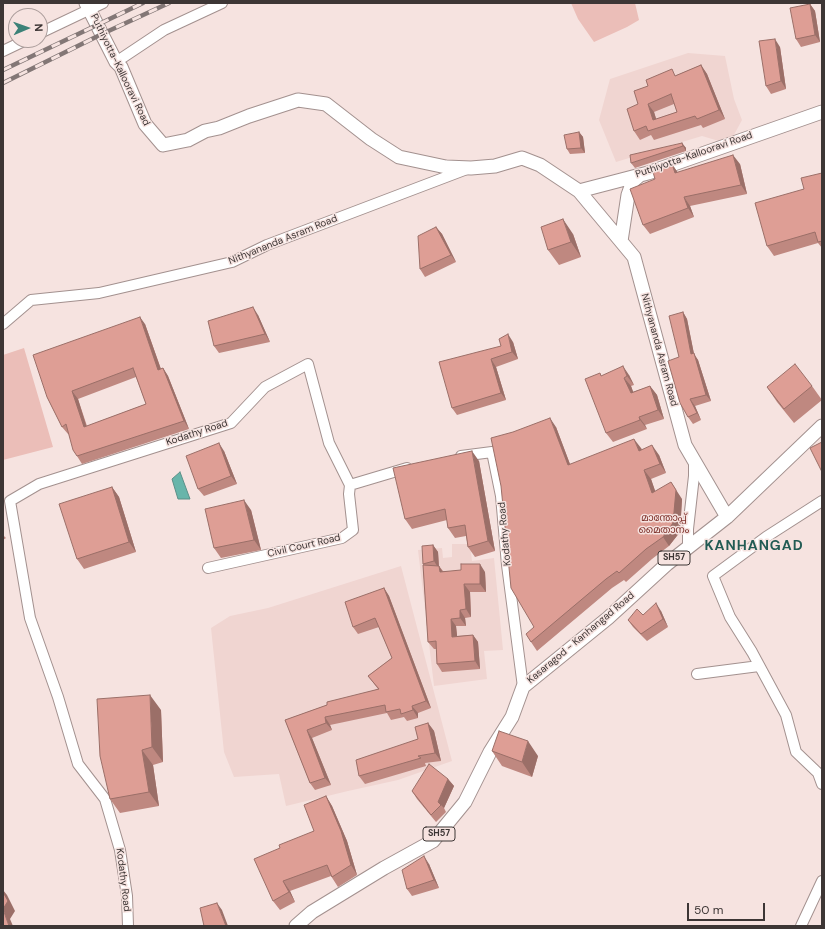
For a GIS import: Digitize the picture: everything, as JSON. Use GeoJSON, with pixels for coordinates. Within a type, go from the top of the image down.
{"type":"FeatureCollection","features":[{"type":"Feature","properties":{"kind":"main road","name":"Puthiyotta-Kallooravi Road"},"geometry":{"type":"LineString","coordinates":[[88,6],[116,62],[121,67],[145,124],[163,145],[188,140],[205,131],[219,128],[249,116],[298,100],[326,104],[371,139],[399,157],[446,167],[471,168],[495,166],[522,158],[540,165],[579,191],[640,175],[822,112]]}},
{"type":"Feature","properties":{"kind":"main road"},"geometry":{"type":"LineString","coordinates":[[621,241],[632,181],[640,175]]}},
{"type":"Feature","properties":{"kind":"main road","name":"Nithyananda Asram Road"},"geometry":{"type":"LineString","coordinates":[[579,191],[634,257],[685,445],[727,517]]}},
{"type":"Feature","properties":{"kind":"main road","name":"Kasaragod - Kanhangad Road"},"geometry":{"type":"LineString","coordinates":[[296,926],[312,912],[331,900],[433,841],[465,802],[490,752],[512,717],[523,687],[608,618],[666,564],[727,517],[822,426]]}},
{"type":"Feature","properties":{"kind":"street"},"geometry":{"type":"LineString","coordinates":[[48,28],[88,6],[103,3]]}},
{"type":"Feature","properties":{"kind":"street"},"geometry":{"type":"LineString","coordinates":[[116,62],[164,30],[222,3]]}},
{"type":"Feature","properties":{"kind":"street","name":"Nithyananda Asram Road"},"geometry":{"type":"LineString","coordinates":[[3,324],[31,300],[99,293],[232,262],[267,245],[471,168]]}},
{"type":"Feature","properties":{"kind":"street","name":"Kodathy Road"},"geometry":{"type":"LineString","coordinates":[[128,926],[127,896],[120,850],[105,800],[78,764],[58,697],[30,618],[6,502],[39,484],[231,423],[265,387],[308,364],[329,443],[350,485]]}},
{"type":"Feature","properties":{"kind":"street","name":"Kodathy Road"},"geometry":{"type":"LineString","coordinates":[[449,458],[492,452],[501,496],[507,565],[523,687]]}},
{"type":"Feature","properties":{"kind":"street"},"geometry":{"type":"LineString","coordinates":[[688,547],[688,529],[694,476],[694,460]]}},
{"type":"Feature","properties":{"kind":"street"},"geometry":{"type":"LineString","coordinates":[[350,485],[420,465]]}},
{"type":"Feature","properties":{"kind":"street","name":"Civil Court Road"},"geometry":{"type":"LineString","coordinates":[[208,568],[342,538],[353,530],[349,494],[350,485]]}},
{"type":"Feature","properties":{"kind":"street"},"geometry":{"type":"LineString","coordinates":[[822,501],[766,536],[713,576],[730,617],[786,715],[796,752],[818,773],[822,784]]}},
{"type":"Feature","properties":{"kind":"street"},"geometry":{"type":"LineString","coordinates":[[697,674],[759,666]]}},
{"type":"Feature","properties":{"kind":"street"},"geometry":{"type":"LineString","coordinates":[[802,926],[822,881]]}},
{"type":"Feature","properties":{"kind":"shaded area"},"geometry":{"type":"Polygon","coordinates":[[[571,3],[635,3],[639,20],[594,42],[578,19],[571,3]]]}},
{"type":"Feature","properties":{"kind":"shaded area"},"geometry":{"type":"Polygon","coordinates":[[[688,53],[725,56],[734,99],[742,120],[729,144],[702,136],[616,162],[599,120],[610,79],[688,53]]]}},
{"type":"Feature","properties":{"kind":"shaded area"},"geometry":{"type":"Polygon","coordinates":[[[24,348],[53,447],[3,460],[3,355],[24,348]]]}},
{"type":"Feature","properties":{"kind":"shaded area"},"geometry":{"type":"Polygon","coordinates":[[[452,544],[470,544],[472,561],[494,558],[503,650],[484,651],[487,679],[434,686],[418,550],[442,548],[443,558],[452,557],[452,544]]]}},
{"type":"Feature","properties":{"kind":"shaded area"},"geometry":{"type":"Polygon","coordinates":[[[401,566],[452,761],[398,780],[286,806],[279,774],[234,777],[224,752],[211,628],[230,616],[268,608],[401,566]]]}},
{"type":"Feature","properties":{"kind":"water"},"geometry":{"type":"Polygon","coordinates":[[[180,472],[190,499],[178,499],[172,479],[180,472]]]}},
{"type":"Feature","properties":{"kind":"building"},"geometry":{"type":"Polygon","coordinates":[[[810,4],[815,35],[796,39],[790,8],[810,4]]]}},
{"type":"Feature","properties":{"kind":"building"},"geometry":{"type":"Polygon","coordinates":[[[775,39],[781,81],[766,86],[759,41],[775,39]]]}},
{"type":"Feature","properties":{"kind":"building"},"geometry":{"type":"Polygon","coordinates":[[[701,65],[719,110],[697,119],[695,116],[648,131],[646,126],[634,131],[627,109],[638,104],[634,91],[648,86],[646,80],[672,69],[675,76],[701,65]],[[671,94],[648,104],[653,120],[677,112],[671,94]]]}},
{"type":"Feature","properties":{"kind":"building"},"geometry":{"type":"Polygon","coordinates":[[[579,132],[581,148],[567,149],[564,135],[579,132]]]}},
{"type":"Feature","properties":{"kind":"building"},"geometry":{"type":"Polygon","coordinates":[[[682,143],[683,146],[631,163],[630,155],[682,143]]]}},
{"type":"Feature","properties":{"kind":"building"},"geometry":{"type":"Polygon","coordinates":[[[733,155],[741,185],[684,197],[688,208],[643,225],[630,189],[655,179],[653,172],[672,164],[675,173],[733,155]]]}},
{"type":"Feature","properties":{"kind":"building"},"geometry":{"type":"Polygon","coordinates":[[[822,173],[822,241],[818,242],[815,232],[767,246],[755,203],[804,189],[801,178],[822,173]]]}},
{"type":"Feature","properties":{"kind":"building"},"geometry":{"type":"Polygon","coordinates":[[[563,219],[571,242],[548,250],[541,227],[563,219]]]}},
{"type":"Feature","properties":{"kind":"building"},"geometry":{"type":"Polygon","coordinates":[[[436,227],[451,255],[420,269],[418,236],[436,227]]]}},
{"type":"Feature","properties":{"kind":"building"},"geometry":{"type":"Polygon","coordinates":[[[253,307],[265,334],[214,346],[208,321],[253,307]]]}},
{"type":"Feature","properties":{"kind":"building"},"geometry":{"type":"Polygon","coordinates":[[[683,312],[691,354],[694,353],[706,395],[690,399],[697,413],[688,417],[680,403],[668,361],[679,357],[669,316],[683,312]]]}},
{"type":"Feature","properties":{"kind":"building"},"geometry":{"type":"Polygon","coordinates":[[[140,317],[158,370],[163,368],[184,421],[77,456],[73,450],[66,424],[62,427],[47,397],[33,355],[140,317]],[[133,368],[72,391],[84,427],[146,404],[133,368]]]}},
{"type":"Feature","properties":{"kind":"building"},"geometry":{"type":"Polygon","coordinates":[[[508,334],[512,352],[491,359],[501,393],[452,408],[439,362],[501,346],[499,339],[508,334]]]}},
{"type":"Feature","properties":{"kind":"building"},"geometry":{"type":"Polygon","coordinates":[[[795,364],[812,386],[784,409],[767,387],[795,364]]]}},
{"type":"Feature","properties":{"kind":"building"},"geometry":{"type":"Polygon","coordinates":[[[623,366],[627,376],[624,378],[631,393],[650,386],[658,410],[639,417],[640,420],[606,433],[585,379],[600,373],[601,376],[623,366]]]}},
{"type":"Feature","properties":{"kind":"building"},"geometry":{"type":"Polygon","coordinates":[[[550,418],[568,465],[634,439],[639,451],[652,445],[660,464],[644,470],[652,493],[671,482],[676,490],[673,523],[663,537],[646,549],[619,573],[617,571],[606,579],[531,642],[526,634],[534,627],[511,588],[501,486],[491,438],[513,432],[550,418]]]}},
{"type":"Feature","properties":{"kind":"building"},"geometry":{"type":"Polygon","coordinates":[[[822,442],[822,472],[810,448],[822,442]]]}},
{"type":"Feature","properties":{"kind":"building"},"geometry":{"type":"Polygon","coordinates":[[[219,443],[231,476],[198,489],[186,456],[219,443]]]}},
{"type":"Feature","properties":{"kind":"building"},"geometry":{"type":"Polygon","coordinates":[[[472,451],[488,541],[468,547],[465,525],[448,528],[445,509],[405,519],[393,468],[472,451]]]}},
{"type":"Feature","properties":{"kind":"building"},"geometry":{"type":"Polygon","coordinates":[[[112,487],[129,542],[77,559],[59,504],[112,487]]]}},
{"type":"Feature","properties":{"kind":"building"},"geometry":{"type":"Polygon","coordinates":[[[244,500],[254,540],[214,548],[205,509],[244,500]]]}},
{"type":"Feature","properties":{"kind":"building"},"geometry":{"type":"Polygon","coordinates":[[[433,545],[434,561],[423,564],[422,546],[433,545]]]}},
{"type":"Feature","properties":{"kind":"building"},"geometry":{"type":"Polygon","coordinates":[[[461,564],[480,564],[480,584],[464,584],[466,609],[460,610],[460,618],[451,619],[452,637],[473,635],[475,661],[437,664],[436,641],[428,642],[423,565],[439,566],[440,572],[461,570],[461,564]]]}},
{"type":"Feature","properties":{"kind":"building"},"geometry":{"type":"Polygon","coordinates":[[[384,588],[426,701],[412,706],[413,710],[401,714],[400,709],[386,712],[385,705],[325,717],[326,723],[307,730],[325,778],[310,783],[285,720],[327,705],[327,702],[379,689],[368,676],[392,658],[375,618],[353,627],[345,602],[384,588]]]}},
{"type":"Feature","properties":{"kind":"building"},"geometry":{"type":"Polygon","coordinates":[[[656,603],[663,619],[641,634],[628,620],[637,609],[643,615],[656,603]]]}},
{"type":"Feature","properties":{"kind":"building"},"geometry":{"type":"Polygon","coordinates":[[[150,695],[152,747],[142,750],[149,792],[110,799],[100,756],[97,699],[150,695]]]}},
{"type":"Feature","properties":{"kind":"building"},"geometry":{"type":"Polygon","coordinates":[[[428,723],[435,753],[418,756],[421,758],[359,776],[356,760],[418,739],[415,727],[428,723]]]}},
{"type":"Feature","properties":{"kind":"building"},"geometry":{"type":"Polygon","coordinates":[[[499,731],[528,741],[522,762],[492,751],[499,731]]]}},
{"type":"Feature","properties":{"kind":"building"},"geometry":{"type":"Polygon","coordinates":[[[429,764],[448,779],[438,802],[441,805],[431,815],[412,791],[429,764]]]}},
{"type":"Feature","properties":{"kind":"building"},"geometry":{"type":"Polygon","coordinates":[[[326,796],[341,831],[351,865],[332,877],[327,865],[283,881],[289,892],[273,901],[254,859],[280,848],[279,845],[314,831],[304,805],[326,796]]]}},
{"type":"Feature","properties":{"kind":"building"},"geometry":{"type":"Polygon","coordinates":[[[424,856],[434,880],[407,889],[402,870],[424,856]]]}},
{"type":"Feature","properties":{"kind":"building"},"geometry":{"type":"Polygon","coordinates":[[[3,892],[8,901],[3,909],[3,892]]]}},
{"type":"Feature","properties":{"kind":"building"},"geometry":{"type":"Polygon","coordinates":[[[217,903],[226,926],[204,926],[200,908],[217,903]]]}},
{"type":"Feature","properties":{"kind":"building"},"geometry":{"type":"Polygon","coordinates":[[[3,909],[9,926],[3,926],[3,909]]]}},
{"type":"Feature","properties":{"kind":"railway"},"geometry":{"type":"LineString","coordinates":[[3,70],[143,3]]}},
{"type":"Feature","properties":{"kind":"railway"},"geometry":{"type":"LineString","coordinates":[[3,83],[169,3]]}},
{"type":"Feature","properties":{"kind":"district","name":"KANHANGAD"},"geometry":{"type":"Point","coordinates":[754,546]}},
{"type":"Feature","properties":{"kind":"park label","name":"മാന്തോപ്പ് മൈതാനം"},"geometry":{"type":"Point","coordinates":[664,524]}}]}
